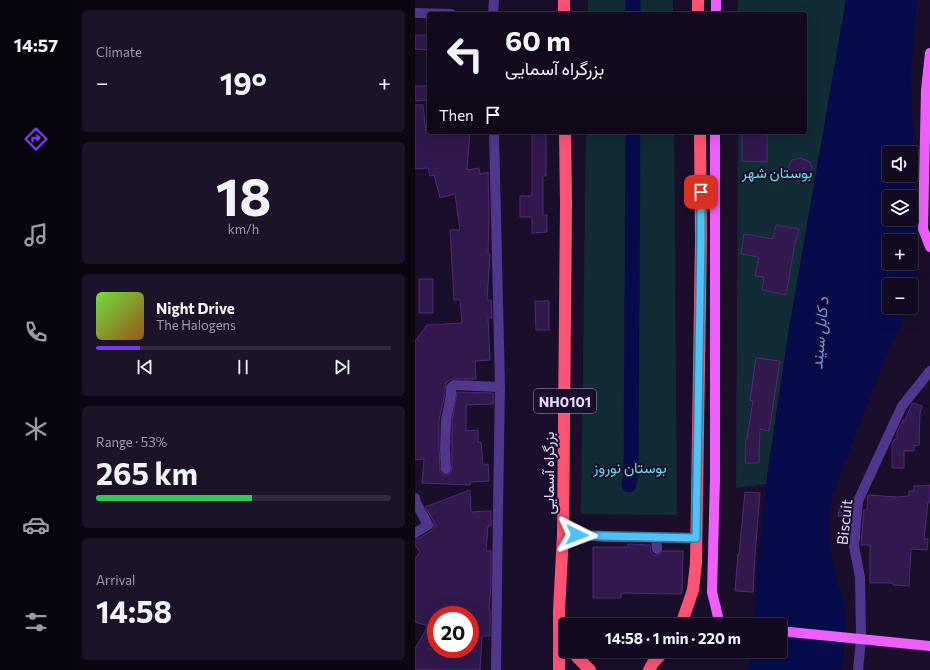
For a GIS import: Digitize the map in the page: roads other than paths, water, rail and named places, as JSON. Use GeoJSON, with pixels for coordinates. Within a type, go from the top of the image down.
{"type":"FeatureCollection","features":[{"type":"Feature","properties":{"kind":"highway"},"geometry":{"type":"LineString","coordinates":[[564,0],[565,12]]}},
{"type":"Feature","properties":{"kind":"highway"},"geometry":{"type":"LineString","coordinates":[[698,0],[698,12]]}},
{"type":"Feature","properties":{"kind":"highway","name":"بزرگراه آسمایی"},"geometry":{"type":"LineString","coordinates":[[559,670],[559,611],[563,534],[566,204],[565,134]]}},
{"type":"Feature","properties":{"kind":"highway"},"geometry":{"type":"LineString","coordinates":[[683,618],[693,590],[696,563],[701,238],[700,134]]}},
{"type":"Feature","properties":{"kind":"highway","name":"NH0101"},"geometry":{"type":"LineString","coordinates":[[559,611],[562,618]]}},
{"type":"Feature","properties":{"kind":"highway"},"geometry":{"type":"LineString","coordinates":[[578,658],[590,670]]}},
{"type":"Feature","properties":{"kind":"highway"},"geometry":{"type":"LineString","coordinates":[[641,670],[651,666],[657,658]]}},
{"type":"Feature","properties":{"kind":"main road"},"geometry":{"type":"LineString","coordinates":[[716,0],[716,12]]}},
{"type":"Feature","properties":{"kind":"main road"},"geometry":{"type":"LineString","coordinates":[[930,53],[926,90],[923,229],[930,248]]}},
{"type":"Feature","properties":{"kind":"main road"},"geometry":{"type":"LineString","coordinates":[[715,134],[715,479],[712,592],[718,618]]}},
{"type":"Feature","properties":{"kind":"main road"},"geometry":{"type":"LineString","coordinates":[[787,632],[930,646]]}},
{"type":"Feature","properties":{"kind":"street"},"geometry":{"type":"LineString","coordinates":[[493,12],[494,0]]}},
{"type":"Feature","properties":{"kind":"street"},"geometry":{"type":"LineString","coordinates":[[415,13],[427,13]]}},
{"type":"Feature","properties":{"kind":"street"},"geometry":{"type":"LineString","coordinates":[[494,134],[500,387],[497,508],[496,670]]}},
{"type":"Feature","properties":{"kind":"street","name":"Biscuit"},"geometry":{"type":"LineString","coordinates":[[858,670],[861,639],[860,577],[854,546],[858,501],[902,406],[930,371]]}},
{"type":"Feature","properties":{"kind":"street"},"geometry":{"type":"LineString","coordinates":[[446,469],[446,420],[451,388],[454,385],[500,387]]}},
{"type":"Feature","properties":{"kind":"street"},"geometry":{"type":"LineString","coordinates":[[415,498],[416,503],[428,525],[415,533]]}},
{"type":"Feature","properties":{"kind":"street"},"geometry":{"type":"LineString","coordinates":[[563,534],[605,540],[656,537],[696,538]]}},
{"type":"Feature","properties":{"kind":"street"},"geometry":{"type":"LineString","coordinates":[[656,537],[657,549]]}},
{"type":"Feature","properties":{"kind":"water","name":"د کابل سيند"},"geometry":{"type":"Polygon","coordinates":[[[846,0],[917,0],[911,72],[913,146],[882,146],[882,182],[914,182],[914,190],[882,190],[882,226],[916,226],[916,234],[882,234],[882,270],[917,270],[917,277],[882,278],[882,314],[906,314],[888,351],[833,494],[829,517],[829,537],[833,564],[846,616],[841,670],[748,670],[751,658],[787,658],[787,618],[755,618],[757,572],[766,484],[789,329],[846,0]]]}},
{"type":"Feature","properties":{"kind":"waterway"},"geometry":{"type":"LineString","coordinates":[[633,0],[633,12]]}},
{"type":"Feature","properties":{"kind":"waterway"},"geometry":{"type":"LineString","coordinates":[[629,485],[631,472],[633,134]]}},
{"type":"Feature","properties":{"kind":"park label","name":"بوستان شهر"},"geometry":{"type":"Point","coordinates":[777,172]}},
{"type":"Feature","properties":{"kind":"park label","name":"بوستان نوروز"},"geometry":{"type":"Point","coordinates":[630,467]}}]}
